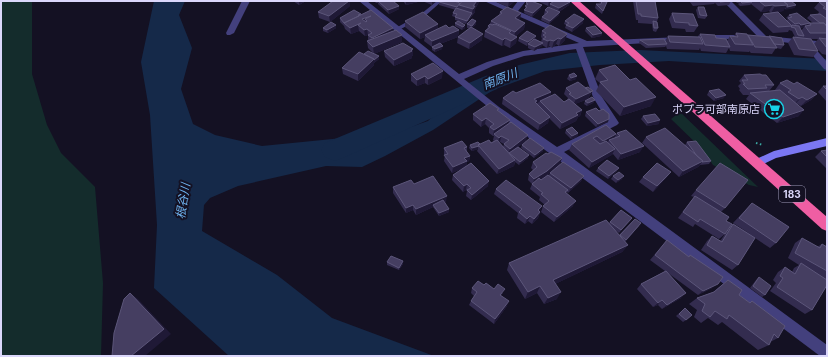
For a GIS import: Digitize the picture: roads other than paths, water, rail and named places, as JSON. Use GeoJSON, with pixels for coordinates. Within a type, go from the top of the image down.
{"type":"FeatureCollection","features":[{"type":"Feature","properties":{"kind":"highway","name":"183"},"geometry":{"type":"LineString","coordinates":[[574,1],[827,225]]}},
{"type":"Feature","properties":{"kind":"main road"},"geometry":{"type":"LineString","coordinates":[[757,162],[774,155],[827,142]]}},
{"type":"Feature","properties":{"kind":"street"},"geometry":{"type":"LineString","coordinates":[[230,33],[246,1]]}},
{"type":"Feature","properties":{"kind":"street"},"geometry":{"type":"LineString","coordinates":[[363,1],[496,109],[827,353]]}},
{"type":"Feature","properties":{"kind":"street"},"geometry":{"type":"LineString","coordinates":[[488,1],[582,46],[598,100],[614,123],[556,152]]}},
{"type":"Feature","properties":{"kind":"street"},"geometry":{"type":"LineString","coordinates":[[513,12],[522,1]]}},
{"type":"Feature","properties":{"kind":"street"},"geometry":{"type":"LineString","coordinates":[[727,1],[763,37]]}},
{"type":"Feature","properties":{"kind":"street"},"geometry":{"type":"LineString","coordinates":[[459,79],[490,64],[523,54],[582,46],[625,45],[690,38],[763,37],[827,44]]}},
{"type":"Feature","properties":{"kind":"street"},"geometry":{"type":"LineString","coordinates":[[807,43],[827,67]]}},
{"type":"Feature","properties":{"kind":"lane"},"geometry":{"type":"LineString","coordinates":[[397,29],[423,16],[440,1]]}},
{"type":"Feature","properties":{"kind":"water","name":"根谷川"},"geometry":{"type":"Polygon","coordinates":[[[154,1],[185,1],[179,15],[192,48],[181,89],[193,124],[215,135],[262,146],[393,133],[428,121],[461,89],[519,65],[570,53],[639,50],[827,59],[827,71],[669,61],[600,65],[545,71],[493,90],[433,130],[362,167],[326,166],[238,186],[210,198],[204,205],[202,231],[277,275],[332,318],[434,356],[229,356],[154,288],[157,225],[150,115],[141,62],[154,1]]]}},
{"type":"Feature","properties":{"kind":"waterway","name":"南原川"},"geometry":{"type":"LineString","coordinates":[[335,150],[488,83]]}},
{"type":"Feature","properties":{"kind":"place","name":"ポプラ可部南原店"},"geometry":{"type":"Point","coordinates":[774,109]}}]}
